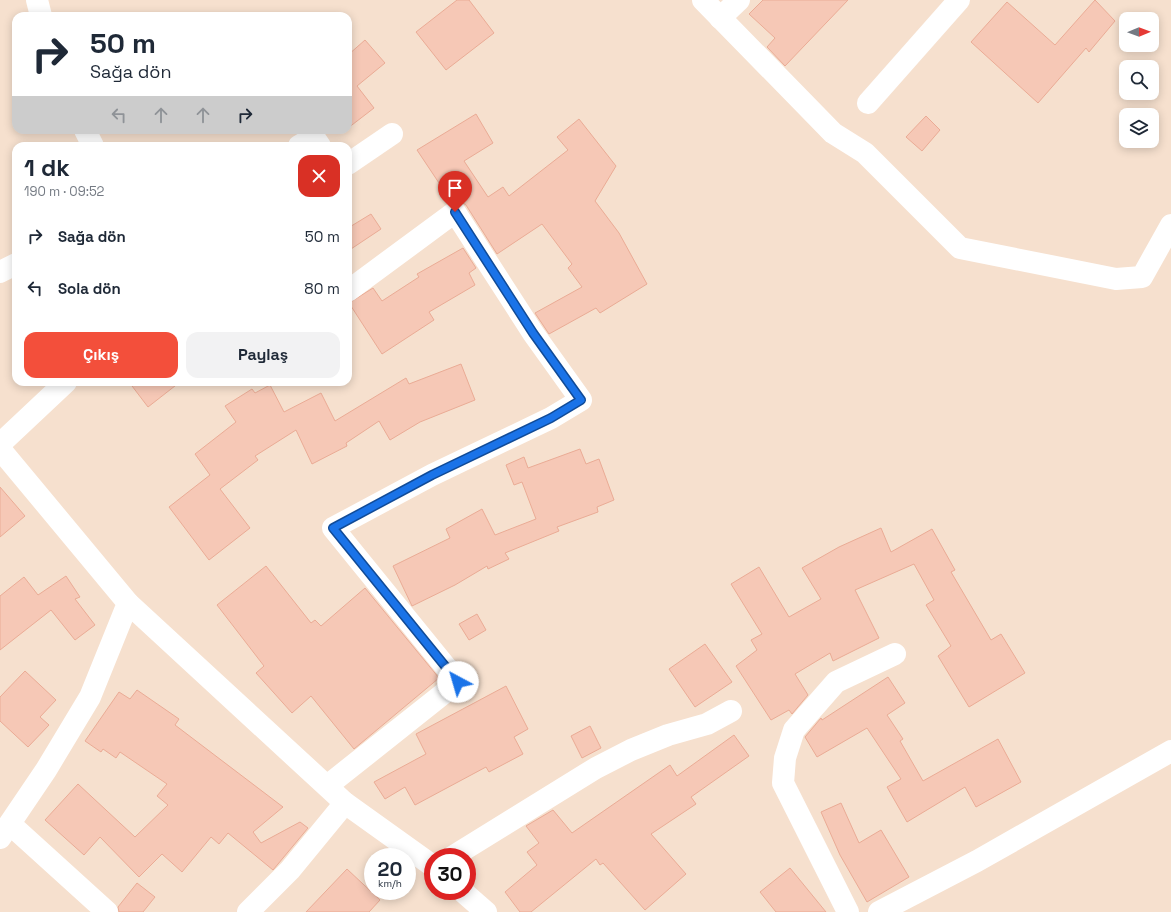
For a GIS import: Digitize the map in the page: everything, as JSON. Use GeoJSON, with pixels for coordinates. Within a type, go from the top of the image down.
{"type":"FeatureCollection","features":[{"type":"Feature","properties":{"kind":"street"},"geometry":{"type":"LineString","coordinates":[[37,0],[40,12]]}},
{"type":"Feature","properties":{"kind":"street"},"geometry":{"type":"LineString","coordinates":[[703,0],[833,133],[865,153],[960,248],[1116,279],[1142,277],[1171,225]]}},
{"type":"Feature","properties":{"kind":"street"},"geometry":{"type":"LineString","coordinates":[[720,18],[738,0]]}},
{"type":"Feature","properties":{"kind":"street"},"geometry":{"type":"LineString","coordinates":[[868,103],[959,0]]}},
{"type":"Feature","properties":{"kind":"street"},"geometry":{"type":"LineString","coordinates":[[352,161],[392,134]]}},
{"type":"Feature","properties":{"kind":"street"},"geometry":{"type":"LineString","coordinates":[[306,142],[314,137],[317,142]]}},
{"type":"Feature","properties":{"kind":"street"},"geometry":{"type":"LineString","coordinates":[[327,786],[458,682],[333,528],[432,475],[551,418],[581,400],[533,333],[455,212],[352,288]]}},
{"type":"Feature","properties":{"kind":"street"},"geometry":{"type":"LineString","coordinates":[[0,272],[12,266]]}},
{"type":"Feature","properties":{"kind":"street"},"geometry":{"type":"LineString","coordinates":[[0,444],[62,386]]}},
{"type":"Feature","properties":{"kind":"street"},"geometry":{"type":"LineString","coordinates":[[0,448],[128,603],[345,803],[424,860]]}},
{"type":"Feature","properties":{"kind":"street"},"geometry":{"type":"LineString","coordinates":[[107,912],[5,831],[90,697],[128,603]]}},
{"type":"Feature","properties":{"kind":"street"},"geometry":{"type":"LineString","coordinates":[[848,912],[783,783],[785,758],[794,730],[836,682],[895,654]]}},
{"type":"Feature","properties":{"kind":"street"},"geometry":{"type":"LineString","coordinates":[[467,848],[596,768],[631,750],[668,735],[707,724],[731,711]]}},
{"type":"Feature","properties":{"kind":"street"},"geometry":{"type":"LineString","coordinates":[[879,912],[977,861],[1171,751]]}},
{"type":"Feature","properties":{"kind":"street"},"geometry":{"type":"LineString","coordinates":[[248,912],[290,870],[345,803]]}},
{"type":"Feature","properties":{"kind":"street"},"geometry":{"type":"LineString","coordinates":[[472,900],[486,912]]}},
{"type":"Feature","properties":{"kind":"shaded area"},"geometry":{"type":"Polygon","coordinates":[[[0,0],[1171,0],[1171,912],[0,912],[0,0]]]}},
{"type":"Feature","properties":{"kind":"building"},"geometry":{"type":"Polygon","coordinates":[[[457,0],[469,0],[494,33],[446,70],[416,32],[457,0]]]}},
{"type":"Feature","properties":{"kind":"building"},"geometry":{"type":"Polygon","coordinates":[[[763,0],[848,0],[785,66],[767,47],[775,38],[749,14],[763,0]]]}},
{"type":"Feature","properties":{"kind":"building"},"geometry":{"type":"Polygon","coordinates":[[[1095,0],[1115,21],[1089,52],[1086,48],[1038,103],[971,42],[1007,2],[1055,45],[1095,0]]]}},
{"type":"Feature","properties":{"kind":"building"},"geometry":{"type":"Polygon","coordinates":[[[365,40],[385,63],[357,86],[374,108],[352,125],[352,51],[365,40]]]}},
{"type":"Feature","properties":{"kind":"building"},"geometry":{"type":"Polygon","coordinates":[[[476,114],[493,143],[464,161],[488,197],[503,187],[509,196],[568,150],[557,137],[579,119],[616,166],[595,201],[619,233],[647,284],[600,313],[596,308],[549,334],[535,313],[582,287],[568,268],[572,264],[542,224],[497,254],[466,205],[460,201],[451,201],[417,150],[476,114]]]}},
{"type":"Feature","properties":{"kind":"building"},"geometry":{"type":"Polygon","coordinates":[[[926,116],[940,130],[922,151],[906,137],[926,116]]]}},
{"type":"Feature","properties":{"kind":"building"},"geometry":{"type":"Polygon","coordinates":[[[371,214],[381,229],[352,248],[352,226],[371,214]]]}},
{"type":"Feature","properties":{"kind":"building"},"geometry":{"type":"Polygon","coordinates":[[[463,248],[476,268],[469,273],[475,285],[429,312],[434,320],[382,354],[352,308],[352,301],[373,288],[382,301],[419,277],[417,274],[463,248]]]}},
{"type":"Feature","properties":{"kind":"building"},"geometry":{"type":"Polygon","coordinates":[[[461,364],[475,400],[420,422],[390,440],[379,421],[346,443],[347,446],[312,464],[296,430],[255,456],[258,460],[220,489],[250,528],[209,560],[169,507],[210,475],[195,454],[236,422],[225,406],[252,389],[255,393],[271,386],[284,412],[321,393],[335,421],[406,378],[409,384],[461,364]]]}},
{"type":"Feature","properties":{"kind":"building"},"geometry":{"type":"Polygon","coordinates":[[[132,386],[175,386],[148,407],[132,386]]]}},
{"type":"Feature","properties":{"kind":"building"},"geometry":{"type":"Polygon","coordinates":[[[580,449],[586,464],[599,459],[614,500],[597,507],[598,512],[557,527],[559,531],[505,553],[509,559],[488,569],[487,566],[455,585],[412,606],[393,566],[450,538],[446,529],[482,509],[495,535],[536,519],[522,482],[514,485],[506,465],[524,457],[528,468],[580,449]]]}},
{"type":"Feature","properties":{"kind":"building"},"geometry":{"type":"Polygon","coordinates":[[[0,487],[25,516],[0,537],[0,487]]]}},
{"type":"Feature","properties":{"kind":"building"},"geometry":{"type":"Polygon","coordinates":[[[881,528],[891,552],[932,529],[955,570],[951,572],[991,640],[1001,634],[1025,673],[969,707],[938,656],[951,646],[926,605],[934,600],[914,564],[855,590],[879,638],[833,661],[830,653],[795,674],[808,695],[792,714],[789,710],[771,720],[736,666],[757,650],[751,640],[762,634],[731,584],[759,567],[789,617],[821,599],[802,568],[839,547],[881,528]]]}},
{"type":"Feature","properties":{"kind":"building"},"geometry":{"type":"Polygon","coordinates":[[[266,566],[311,623],[315,620],[321,626],[365,588],[439,678],[354,749],[311,696],[292,713],[256,673],[264,666],[217,605],[266,566]]]}},
{"type":"Feature","properties":{"kind":"building"},"geometry":{"type":"Polygon","coordinates":[[[66,576],[80,597],[75,599],[95,625],[75,640],[51,610],[0,650],[0,596],[24,577],[38,595],[66,576]]]}},
{"type":"Feature","properties":{"kind":"building"},"geometry":{"type":"Polygon","coordinates":[[[477,614],[486,630],[469,640],[459,624],[477,614]]]}},
{"type":"Feature","properties":{"kind":"building"},"geometry":{"type":"Polygon","coordinates":[[[705,644],[732,682],[695,707],[669,669],[705,644]]]}},
{"type":"Feature","properties":{"kind":"building"},"geometry":{"type":"Polygon","coordinates":[[[25,671],[56,700],[40,717],[49,725],[28,747],[0,721],[0,697],[25,671]]]}},
{"type":"Feature","properties":{"kind":"building"},"geometry":{"type":"Polygon","coordinates":[[[888,677],[905,703],[887,715],[903,739],[900,741],[923,781],[998,739],[1021,782],[976,807],[965,787],[907,822],[887,787],[901,779],[867,728],[817,757],[805,737],[821,718],[822,720],[888,677]]]}},
{"type":"Feature","properties":{"kind":"building"},"geometry":{"type":"Polygon","coordinates":[[[506,686],[528,729],[514,737],[523,754],[489,772],[486,767],[415,805],[405,787],[385,799],[374,782],[426,754],[416,734],[506,686]]]}},
{"type":"Feature","properties":{"kind":"building"},"geometry":{"type":"Polygon","coordinates":[[[137,690],[179,719],[175,725],[283,807],[253,832],[261,843],[300,822],[308,828],[273,870],[228,833],[219,844],[211,837],[182,872],[162,854],[139,877],[100,837],[84,855],[45,820],[78,784],[135,837],[168,805],[157,796],[167,784],[120,752],[116,758],[103,749],[101,752],[85,741],[119,692],[130,699],[137,690]]]}},
{"type":"Feature","properties":{"kind":"building"},"geometry":{"type":"Polygon","coordinates":[[[590,726],[601,748],[582,758],[571,736],[590,726]]]}},
{"type":"Feature","properties":{"kind":"building"},"geometry":{"type":"Polygon","coordinates":[[[734,735],[749,756],[691,797],[696,804],[651,834],[686,874],[645,910],[603,863],[600,865],[596,859],[531,912],[520,912],[505,892],[537,865],[527,852],[539,843],[526,826],[553,810],[572,833],[670,765],[677,776],[734,735]]]}},
{"type":"Feature","properties":{"kind":"building"},"geometry":{"type":"Polygon","coordinates":[[[841,803],[859,843],[881,830],[909,877],[867,902],[840,855],[821,812],[841,803]]]}},
{"type":"Feature","properties":{"kind":"building"},"geometry":{"type":"Polygon","coordinates":[[[790,868],[826,912],[776,912],[760,892],[790,868]]]}},
{"type":"Feature","properties":{"kind":"building"},"geometry":{"type":"Polygon","coordinates":[[[347,869],[364,885],[364,900],[380,900],[369,912],[306,912],[347,869]]]}},
{"type":"Feature","properties":{"kind":"building"},"geometry":{"type":"Polygon","coordinates":[[[137,883],[155,897],[143,912],[119,912],[118,907],[137,883]]]}},
{"type":"Feature","properties":{"kind":"route"},"geometry":{"type":"LineString","coordinates":[[455,212],[533,333],[581,400],[551,418],[432,475],[333,528],[458,682]]}}]}
